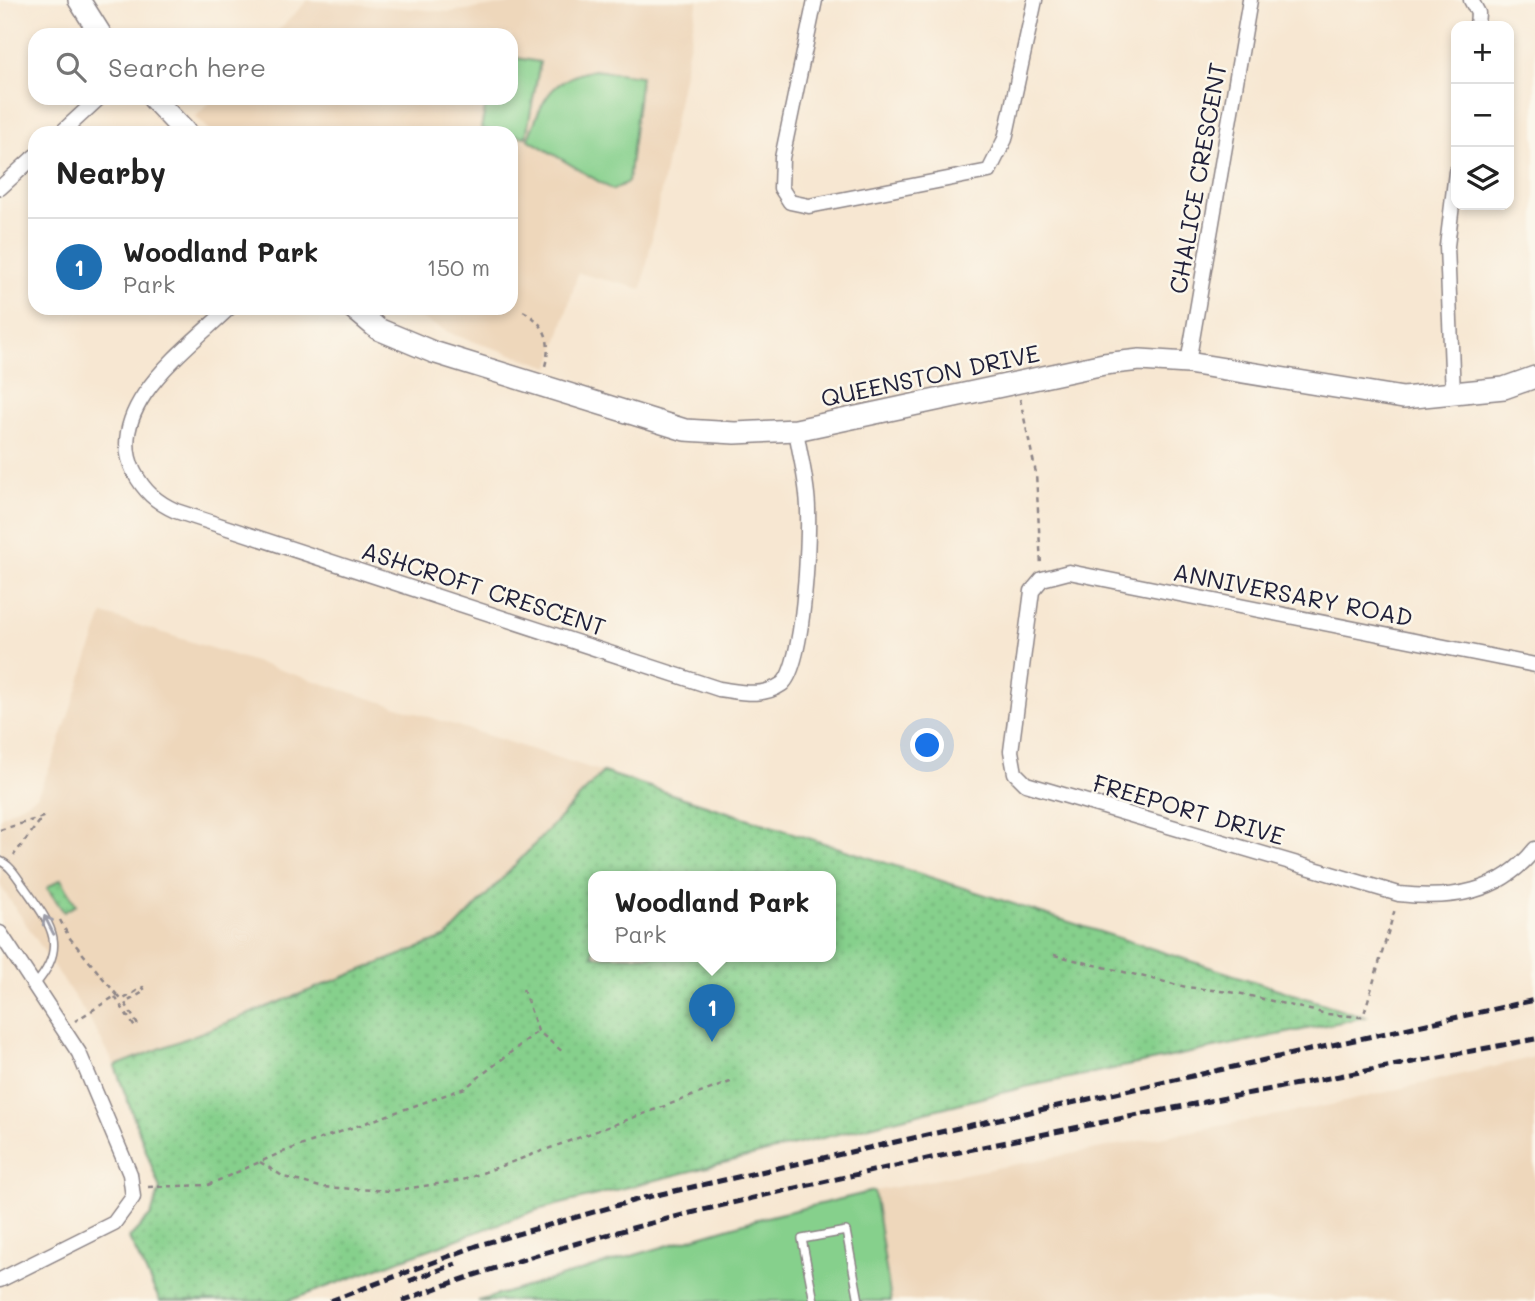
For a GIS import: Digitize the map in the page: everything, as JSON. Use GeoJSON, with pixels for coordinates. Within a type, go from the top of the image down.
{"type":"FeatureCollection","features":[{"type":"Feature","properties":{"kind":"street"},"geometry":{"type":"LineString","coordinates":[[79,0],[97,28]]}},
{"type":"Feature","properties":{"kind":"street"},"geometry":{"type":"LineString","coordinates":[[815,0],[782,158],[781,188],[790,202],[809,206],[989,171],[1005,139],[1035,0]]}},
{"type":"Feature","properties":{"kind":"street","name":"CHALICE CRESCENT"},"geometry":{"type":"LineString","coordinates":[[1188,363],[1250,0]]}},
{"type":"Feature","properties":{"kind":"street"},"geometry":{"type":"LineString","coordinates":[[1471,0],[1478,13],[1477,21]]}},
{"type":"Feature","properties":{"kind":"street"},"geometry":{"type":"LineString","coordinates":[[69,126],[91,105]]}},
{"type":"Feature","properties":{"kind":"street"},"geometry":{"type":"LineString","coordinates":[[160,105],[179,126]]}},
{"type":"Feature","properties":{"kind":"street"},"geometry":{"type":"LineString","coordinates":[[0,188],[28,162]]}},
{"type":"Feature","properties":{"kind":"street"},"geometry":{"type":"LineString","coordinates":[[1451,210],[1447,246],[1453,395]]}},
{"type":"Feature","properties":{"kind":"street","name":"ASHCROFT CRESCENT"},"geometry":{"type":"LineString","coordinates":[[222,315],[138,400],[127,430],[127,446],[130,464],[149,495],[176,511],[719,689],[755,695],[784,682],[794,664],[806,571],[808,507],[796,430]]}},
{"type":"Feature","properties":{"kind":"street","name":"QUEENSTON DRIVE"},"geometry":{"type":"LineString","coordinates":[[362,315],[378,329],[400,340],[541,385],[685,430],[735,433],[796,430],[1016,383],[1140,360],[1188,363],[1403,398],[1504,388],[1535,377]]}},
{"type":"Feature","properties":{"kind":"street","name":"ANNIVERSARY ROAD"},"geometry":{"type":"LineString","coordinates":[[1042,579],[1069,572],[1535,665]]}},
{"type":"Feature","properties":{"kind":"street","name":"FREEPORT DRIVE"},"geometry":{"type":"LineString","coordinates":[[1042,579],[1032,591],[1011,751],[1015,773],[1026,784],[1399,894],[1434,898],[1472,892],[1509,876],[1535,849]]}},
{"type":"Feature","properties":{"kind":"street"},"geometry":{"type":"LineString","coordinates":[[0,1280],[114,1223],[134,1197],[130,1174],[79,1053],[2,941]]}},
{"type":"Feature","properties":{"kind":"lane"},"geometry":{"type":"LineString","coordinates":[[0,860],[13,872],[54,933],[54,950],[47,971],[34,985]]}},
{"type":"Feature","properties":{"kind":"lane"},"geometry":{"type":"LineString","coordinates":[[814,1301],[802,1239],[846,1231],[859,1301]]}},
{"type":"Feature","properties":{"kind":"path"},"geometry":{"type":"LineString","coordinates":[[523,311],[536,318],[547,336],[548,356],[541,385]]}},
{"type":"Feature","properties":{"kind":"path"},"geometry":{"type":"LineString","coordinates":[[1016,383],[1036,473],[1042,579]]}},
{"type":"Feature","properties":{"kind":"path"},"geometry":{"type":"LineString","coordinates":[[0,830],[43,817],[14,855],[7,853]]}},
{"type":"Feature","properties":{"kind":"path"},"geometry":{"type":"LineString","coordinates":[[1054,955],[1186,987],[1238,992],[1328,1014],[1360,1017],[1364,1014],[1399,894]]}},
{"type":"Feature","properties":{"kind":"path"},"geometry":{"type":"LineString","coordinates":[[57,914],[69,937],[116,996],[137,1028],[125,1003],[145,991],[143,987],[121,1000],[116,996]]}},
{"type":"Feature","properties":{"kind":"path"},"geometry":{"type":"LineString","coordinates":[[523,989],[538,1031],[564,1053]]}},
{"type":"Feature","properties":{"kind":"path"},"geometry":{"type":"LineString","coordinates":[[63,1029],[116,996]]}},
{"type":"Feature","properties":{"kind":"path"},"geometry":{"type":"LineString","coordinates":[[132,1186],[181,1188],[208,1185],[260,1162],[465,1088],[538,1031]]}},
{"type":"Feature","properties":{"kind":"path"},"geometry":{"type":"LineString","coordinates":[[260,1162],[284,1177],[320,1187],[391,1191],[463,1180],[733,1081]]}},
{"type":"Feature","properties":{"kind":"shaded area"},"geometry":{"type":"Polygon","coordinates":[[[308,0],[450,12],[540,0],[698,0],[642,289],[578,273],[550,367],[454,335],[415,315],[518,315],[518,126],[205,126],[195,117],[207,105],[518,105],[518,28],[281,28],[308,0]]]}},
{"type":"Feature","properties":{"kind":"shaded area"},"geometry":{"type":"Polygon","coordinates":[[[103,614],[603,772],[447,937],[115,1066],[93,1025],[0,885],[0,817],[37,796],[55,755],[103,614]]]}},
{"type":"Feature","properties":{"kind":"shaded area"},"geometry":{"type":"Polygon","coordinates":[[[1535,1057],[1535,1301],[891,1301],[874,1191],[1336,1104],[1535,1057]]]}},
{"type":"Feature","properties":{"kind":"green space"},"geometry":{"type":"Polygon","coordinates":[[[518,58],[540,62],[526,137],[518,136],[518,126],[482,126],[486,105],[518,105],[518,58]]]}},
{"type":"Feature","properties":{"kind":"green space"},"geometry":{"type":"Polygon","coordinates":[[[594,70],[641,76],[628,182],[613,190],[528,139],[538,113],[550,93],[567,79],[594,70]]]}},
{"type":"Feature","properties":{"kind":"green space"},"geometry":{"type":"Polygon","coordinates":[[[603,772],[1365,1017],[1025,1087],[537,1210],[288,1301],[160,1301],[129,1238],[151,1215],[160,1189],[115,1066],[447,937],[603,772]]]}},
{"type":"Feature","properties":{"kind":"green space"},"geometry":{"type":"Polygon","coordinates":[[[61,879],[76,905],[64,912],[47,888],[61,879]]]}},
{"type":"Feature","properties":{"kind":"green space"},"geometry":{"type":"Polygon","coordinates":[[[874,1191],[891,1301],[478,1301],[758,1219],[874,1191]]]}},
{"type":"Feature","properties":{"kind":"railway"},"geometry":{"type":"LineString","coordinates":[[330,1301],[479,1245],[643,1198],[1535,1000]]}},
{"type":"Feature","properties":{"kind":"railway"},"geometry":{"type":"LineString","coordinates":[[402,1301],[581,1242],[763,1196],[1129,1117],[1535,1039]]}},
{"type":"Feature","properties":{"kind":"railway"},"geometry":{"type":"LineString","coordinates":[[409,1281],[456,1264]]}},
{"type":"Feature","properties":{"kind":"place","name":"Woodland Park"},"geometry":{"type":"Point","coordinates":[712,1042]}}]}
